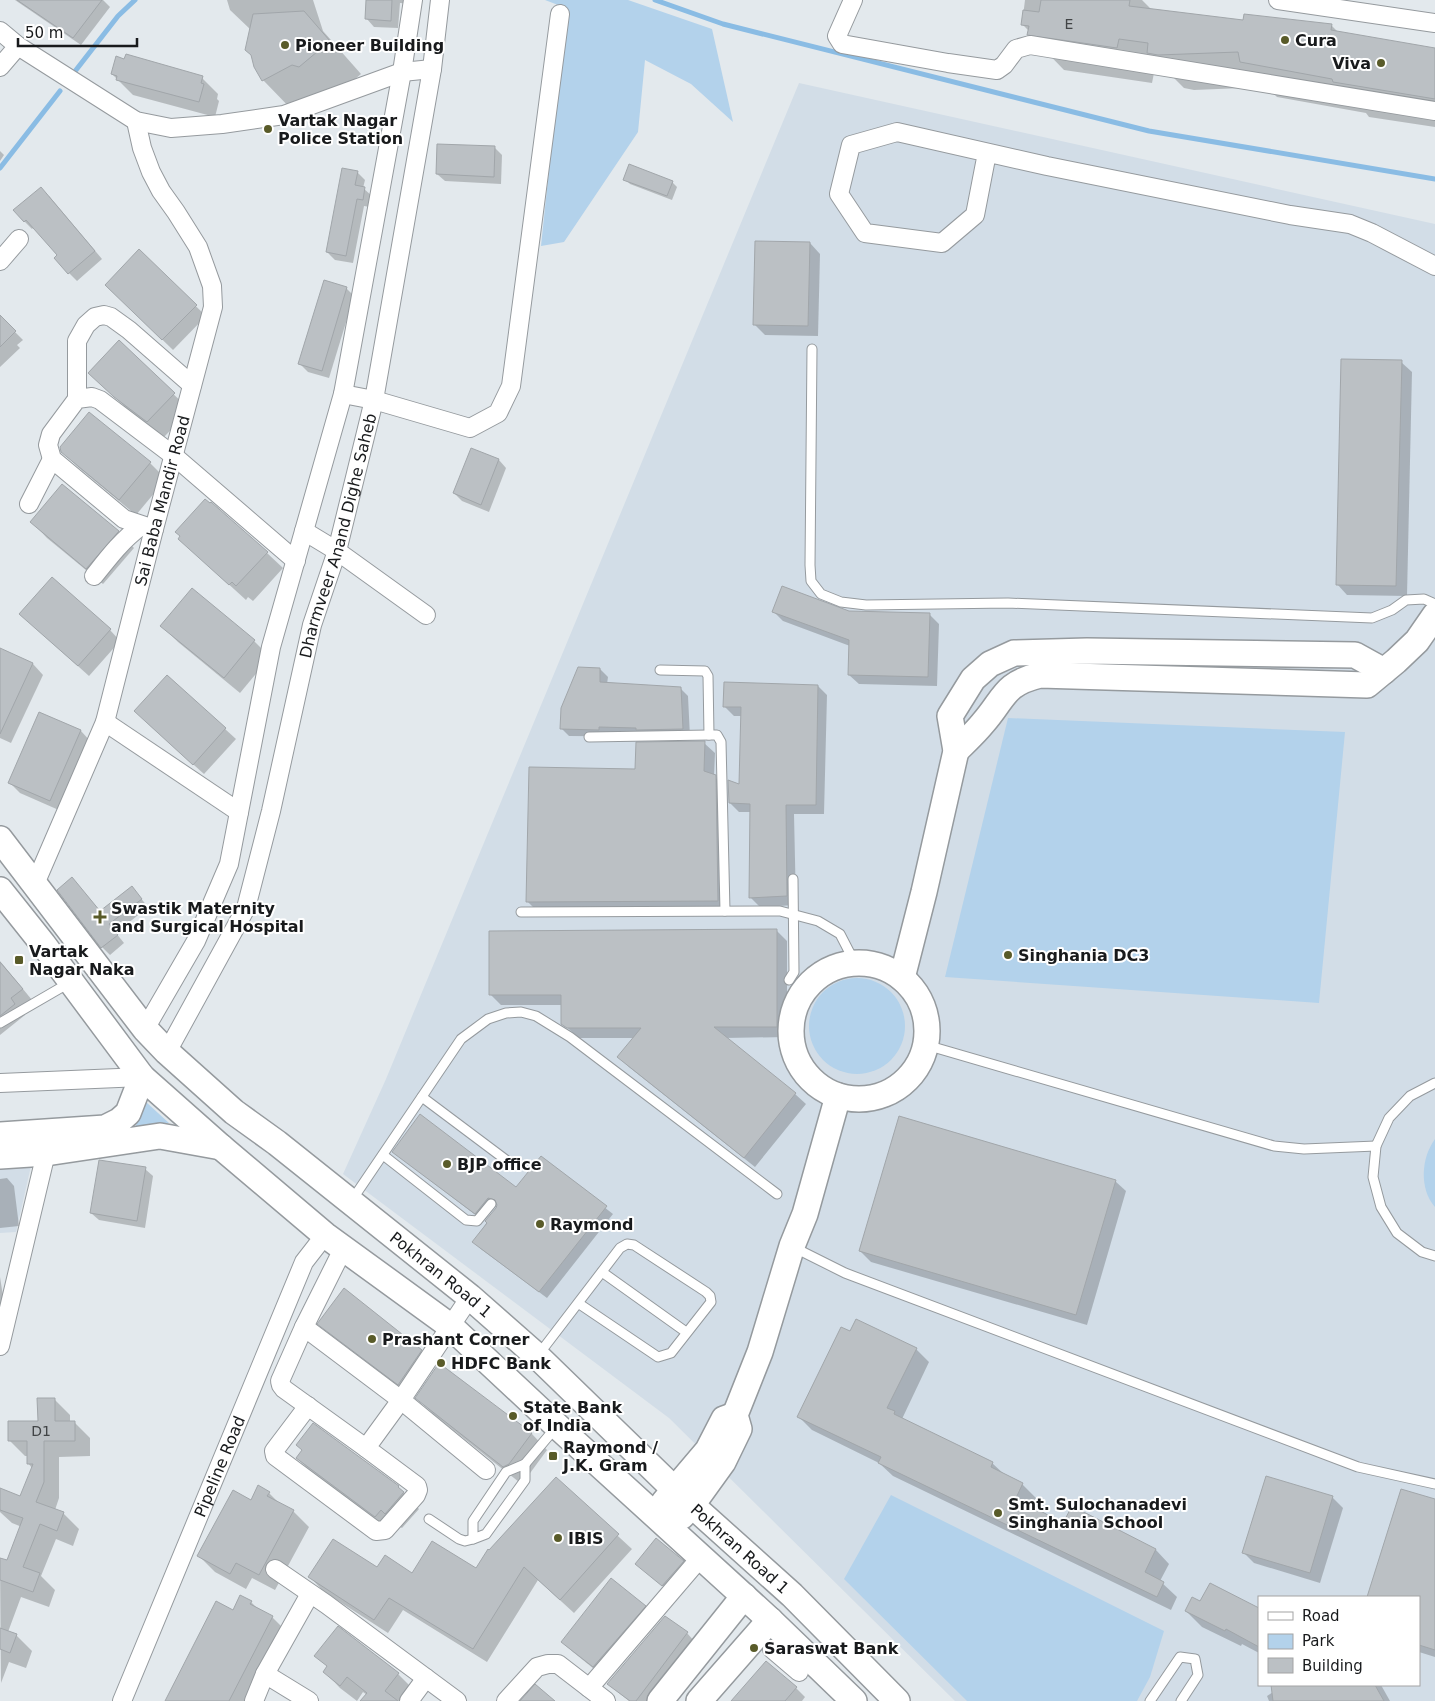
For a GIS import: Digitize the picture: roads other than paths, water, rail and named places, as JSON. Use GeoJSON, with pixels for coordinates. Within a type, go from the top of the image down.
{"type":"FeatureCollection","features":[{"type":"Feature","properties":{"kind":"street","name":"Dharmveer Anand Dighe Saheb"},"geometry":{"type":"LineString","coordinates":[[145,1029],[196,941],[229,864],[271,647],[343,394],[402,72],[413,0]]}},
{"type":"Feature","properties":{"kind":"street","name":"Dharmveer Anand Dighe Saheb"},"geometry":{"type":"LineString","coordinates":[[167,1052],[246,908],[312,625],[337,551],[374,400],[432,68],[440,0]]}},
{"type":"Feature","properties":{"kind":"street"},"geometry":{"type":"LineString","coordinates":[[852,0],[837,36],[842,44],[997,70],[1004,65],[1016,49],[1030,45],[1435,111]]}},
{"type":"Feature","properties":{"kind":"street"},"geometry":{"type":"LineString","coordinates":[[1278,0],[1435,24]]}},
{"type":"Feature","properties":{"kind":"street"},"geometry":{"type":"LineString","coordinates":[[343,394],[374,400],[470,428],[498,413],[512,386],[560,14]]}},
{"type":"Feature","properties":{"kind":"street"},"geometry":{"type":"LineString","coordinates":[[0,31],[18,46],[136,121],[171,128],[222,124],[284,115],[402,72],[432,68]]}},
{"type":"Feature","properties":{"kind":"street"},"geometry":{"type":"LineString","coordinates":[[0,67],[18,46]]}},
{"type":"Feature","properties":{"kind":"street","name":"Sai Baba Mandir Road"},"geometry":{"type":"LineString","coordinates":[[34,884],[105,722],[148,527],[174,456],[213,308],[212,286],[198,247],[161,192],[151,172],[142,148],[136,121]]}},
{"type":"Feature","properties":{"kind":"street"},"geometry":{"type":"LineString","coordinates":[[987,153],[975,215],[942,243],[865,233],[839,194],[851,146],[897,132],[987,153],[1280,213],[1350,224],[1435,266]]}},
{"type":"Feature","properties":{"kind":"street"},"geometry":{"type":"LineString","coordinates":[[0,261],[19,239]]}},
{"type":"Feature","properties":{"kind":"street"},"geometry":{"type":"LineString","coordinates":[[148,527],[124,519],[52,459],[48,445],[50,434],[78,399],[78,341],[86,325],[95,317],[104,315],[111,317],[129,330],[192,386]]}},
{"type":"Feature","properties":{"kind":"street"},"geometry":{"type":"LineString","coordinates":[[78,399],[92,397],[100,400],[174,456],[296,561]]}},
{"type":"Feature","properties":{"kind":"street"},"geometry":{"type":"LineString","coordinates":[[29,504],[52,459]]}},
{"type":"Feature","properties":{"kind":"street"},"geometry":{"type":"LineString","coordinates":[[94,576],[126,537],[148,527]]}},
{"type":"Feature","properties":{"kind":"street"},"geometry":{"type":"LineString","coordinates":[[304,532],[337,551],[426,616]]}},
{"type":"Feature","properties":{"kind":"street"},"geometry":{"type":"LineString","coordinates":[[956,751],[984,722],[1011,687],[1024,679],[1040,675],[1366,685],[1417,641],[1435,615]]}},
{"type":"Feature","properties":{"kind":"street"},"geometry":{"type":"LineString","coordinates":[[902,978],[956,751],[950,716],[973,679],[990,664],[1014,652],[1087,651],[1355,655],[1384,671]]}},
{"type":"Feature","properties":{"kind":"street"},"geometry":{"type":"LineString","coordinates":[[105,722],[239,812]]}},
{"type":"Feature","properties":{"kind":"street","name":"Pokhran Road 1"},"geometry":{"type":"LineString","coordinates":[[0,839],[145,1029],[167,1052],[234,1112],[276,1143],[470,1297],[537,1356],[684,1497],[792,1595],[897,1701]]}},
{"type":"Feature","properties":{"kind":"street","name":"Pokhran Road 1"},"geometry":{"type":"LineString","coordinates":[[0,890],[142,1077],[221,1148],[328,1238],[450,1326],[770,1620],[802,1669],[854,1701]]}},
{"type":"Feature","properties":{"kind":"street"},"geometry":{"type":"LineString","coordinates":[[855,963],[880,966],[892,970],[902,978],[918,997],[924,1008],[927,1022],[926,1045],[922,1057],[912,1073],[899,1086],[888,1093],[863,1099],[838,1096],[816,1084],[800,1065],[792,1041],[792,1016],[796,1004],[810,984],[830,969],[855,963]]}},
{"type":"Feature","properties":{"kind":"street"},"geometry":{"type":"LineString","coordinates":[[0,1083],[142,1077],[128,1113],[119,1121],[105,1128],[0,1156]]}},
{"type":"Feature","properties":{"kind":"street"},"geometry":{"type":"LineString","coordinates":[[662,1521],[684,1497],[724,1419],[736,1415],[760,1352],[792,1246],[805,1214],[838,1096]]}},
{"type":"Feature","properties":{"kind":"street"},"geometry":{"type":"LineString","coordinates":[[0,1135],[46,1143],[160,1136],[221,1148]]}},
{"type":"Feature","properties":{"kind":"street"},"geometry":{"type":"LineString","coordinates":[[0,1346],[5,1305],[46,1143]]}},
{"type":"Feature","properties":{"kind":"street"},"geometry":{"type":"LineString","coordinates":[[308,1406],[274,1451],[274,1456],[376,1531],[385,1530],[416,1495],[417,1486],[366,1448],[308,1406],[284,1389],[280,1381],[304,1327],[328,1238]]}},
{"type":"Feature","properties":{"kind":"street","name":"Pipeline Road"},"geometry":{"type":"LineString","coordinates":[[122,1701],[304,1262],[328,1238]]}},
{"type":"Feature","properties":{"kind":"street"},"geometry":{"type":"LineString","coordinates":[[366,1448],[401,1400],[470,1297]]}},
{"type":"Feature","properties":{"kind":"street"},"geometry":{"type":"LineString","coordinates":[[304,1327],[401,1400],[486,1470]]}},
{"type":"Feature","properties":{"kind":"street"},"geometry":{"type":"LineString","coordinates":[[589,1688],[701,1557]]}},
{"type":"Feature","properties":{"kind":"street"},"geometry":{"type":"LineString","coordinates":[[275,1569],[326,1604],[457,1701]]}},
{"type":"Feature","properties":{"kind":"street"},"geometry":{"type":"LineString","coordinates":[[254,1701],[264,1674],[310,1594]]}},
{"type":"Feature","properties":{"kind":"street"},"geometry":{"type":"LineString","coordinates":[[660,1701],[744,1596]]}},
{"type":"Feature","properties":{"kind":"street"},"geometry":{"type":"LineString","coordinates":[[699,1701],[770,1620]]}},
{"type":"Feature","properties":{"kind":"street"},"geometry":{"type":"LineString","coordinates":[[772,1649],[802,1669]]}},
{"type":"Feature","properties":{"kind":"street"},"geometry":{"type":"LineString","coordinates":[[506,1701],[537,1667],[548,1664],[558,1664],[606,1701]]}},
{"type":"Feature","properties":{"kind":"street"},"geometry":{"type":"LineString","coordinates":[[264,1674],[309,1701]]}},
{"type":"Feature","properties":{"kind":"street"},"geometry":{"type":"LineString","coordinates":[[409,1701],[426,1678]]}},
{"type":"Feature","properties":{"kind":"lane"},"geometry":{"type":"LineString","coordinates":[[812,349],[810,564],[811,581],[821,594],[842,602],[866,605],[1008,603],[1372,618],[1392,610],[1406,600],[1424,600],[1435,604]]}},
{"type":"Feature","properties":{"kind":"lane"},"geometry":{"type":"LineString","coordinates":[[660,670],[705,671],[708,676],[709,735]]}},
{"type":"Feature","properties":{"kind":"lane"},"geometry":{"type":"LineString","coordinates":[[589,736],[709,735],[716,736],[722,742],[725,911]]}},
{"type":"Feature","properties":{"kind":"lane"},"geometry":{"type":"LineString","coordinates":[[789,980],[794,972],[793,879]]}},
{"type":"Feature","properties":{"kind":"lane"},"geometry":{"type":"LineString","coordinates":[[521,912],[780,911],[818,921],[840,934],[855,963]]}},
{"type":"Feature","properties":{"kind":"lane"},"geometry":{"type":"LineString","coordinates":[[0,1023],[71,982]]}},
{"type":"Feature","properties":{"kind":"lane"},"geometry":{"type":"LineString","coordinates":[[342,1197],[382,1155],[461,1039],[488,1019],[506,1013],[521,1012],[536,1016],[570,1037],[777,1194]]}},
{"type":"Feature","properties":{"kind":"lane"},"geometry":{"type":"LineString","coordinates":[[926,1045],[1274,1146],[1304,1149],[1376,1146]]}},
{"type":"Feature","properties":{"kind":"lane"},"geometry":{"type":"LineString","coordinates":[[1435,1083],[1410,1096],[1389,1118],[1376,1146],[1373,1177],[1380,1206],[1398,1233],[1422,1252],[1435,1256]]}},
{"type":"Feature","properties":{"kind":"lane"},"geometry":{"type":"LineString","coordinates":[[422,1097],[506,1160]]}},
{"type":"Feature","properties":{"kind":"lane"},"geometry":{"type":"LineString","coordinates":[[382,1155],[466,1220],[477,1221],[491,1204]]}},
{"type":"Feature","properties":{"kind":"lane"},"geometry":{"type":"LineString","coordinates":[[537,1356],[620,1248],[628,1244],[634,1245],[710,1296],[710,1302],[671,1352],[658,1358],[578,1303]]}},
{"type":"Feature","properties":{"kind":"lane"},"geometry":{"type":"LineString","coordinates":[[792,1246],[846,1273],[1358,1467],[1435,1484]]}},
{"type":"Feature","properties":{"kind":"lane"},"geometry":{"type":"LineString","coordinates":[[602,1272],[686,1332]]}},
{"type":"Feature","properties":{"kind":"lane"},"geometry":{"type":"LineString","coordinates":[[473,1539],[473,1521],[506,1472],[526,1464],[557,1426]]}},
{"type":"Feature","properties":{"kind":"lane"},"geometry":{"type":"LineString","coordinates":[[429,1519],[459,1539],[473,1539],[486,1534],[525,1480],[526,1464]]}},
{"type":"Feature","properties":{"kind":"lane"},"geometry":{"type":"LineString","coordinates":[[1150,1701],[1180,1657],[1195,1660],[1198,1675],[1181,1701]]}},
{"type":"Feature","properties":{"kind":"waterway"},"geometry":{"type":"LineString","coordinates":[[76,70],[118,16],[135,0]]}},
{"type":"Feature","properties":{"kind":"waterway"},"geometry":{"type":"LineString","coordinates":[[655,0],[723,24],[1149,131],[1435,179]]}},
{"type":"Feature","properties":{"kind":"waterway"},"geometry":{"type":"LineString","coordinates":[[0,168],[60,91]]}},
{"type":"Feature","properties":{"kind":"place","name":"Cura"},"geometry":{"type":"Point","coordinates":[1285,40]}},
{"type":"Feature","properties":{"kind":"place","name":"Pioneer Building"},"geometry":{"type":"Point","coordinates":[285,45]}},
{"type":"Feature","properties":{"kind":"place","name":"Viva"},"geometry":{"type":"Point","coordinates":[1381,63]}},
{"type":"Feature","properties":{"kind":"place","name":"Vartak Nagar Police Station"},"geometry":{"type":"Point","coordinates":[268,129]}},
{"type":"Feature","properties":{"kind":"place","name":"Swastik Maternity and Surgical Hospital"},"geometry":{"type":"Point","coordinates":[100,917]}},
{"type":"Feature","properties":{"kind":"place","name":"Singhania DC3"},"geometry":{"type":"Point","coordinates":[1008,955]}},
{"type":"Feature","properties":{"kind":"place","name":"Vartak Nagar Naka"},"geometry":{"type":"Point","coordinates":[19,960]}},
{"type":"Feature","properties":{"kind":"place","name":"BJP office"},"geometry":{"type":"Point","coordinates":[447,1164]}},
{"type":"Feature","properties":{"kind":"place","name":"Raymond"},"geometry":{"type":"Point","coordinates":[540,1224]}},
{"type":"Feature","properties":{"kind":"place","name":"Prashant Corner"},"geometry":{"type":"Point","coordinates":[372,1339]}},
{"type":"Feature","properties":{"kind":"place","name":"HDFC Bank"},"geometry":{"type":"Point","coordinates":[441,1363]}},
{"type":"Feature","properties":{"kind":"place","name":"State Bank of India"},"geometry":{"type":"Point","coordinates":[513,1416]}},
{"type":"Feature","properties":{"kind":"place","name":"Raymond / J.K. Gram"},"geometry":{"type":"Point","coordinates":[553,1456]}},
{"type":"Feature","properties":{"kind":"place","name":"Smt. Sulochanadevi Singhania School"},"geometry":{"type":"Point","coordinates":[998,1513]}},
{"type":"Feature","properties":{"kind":"place","name":"IBIS"},"geometry":{"type":"Point","coordinates":[558,1538]}},
{"type":"Feature","properties":{"kind":"place","name":"Saraswat Bank"},"geometry":{"type":"Point","coordinates":[754,1648]}}]}
